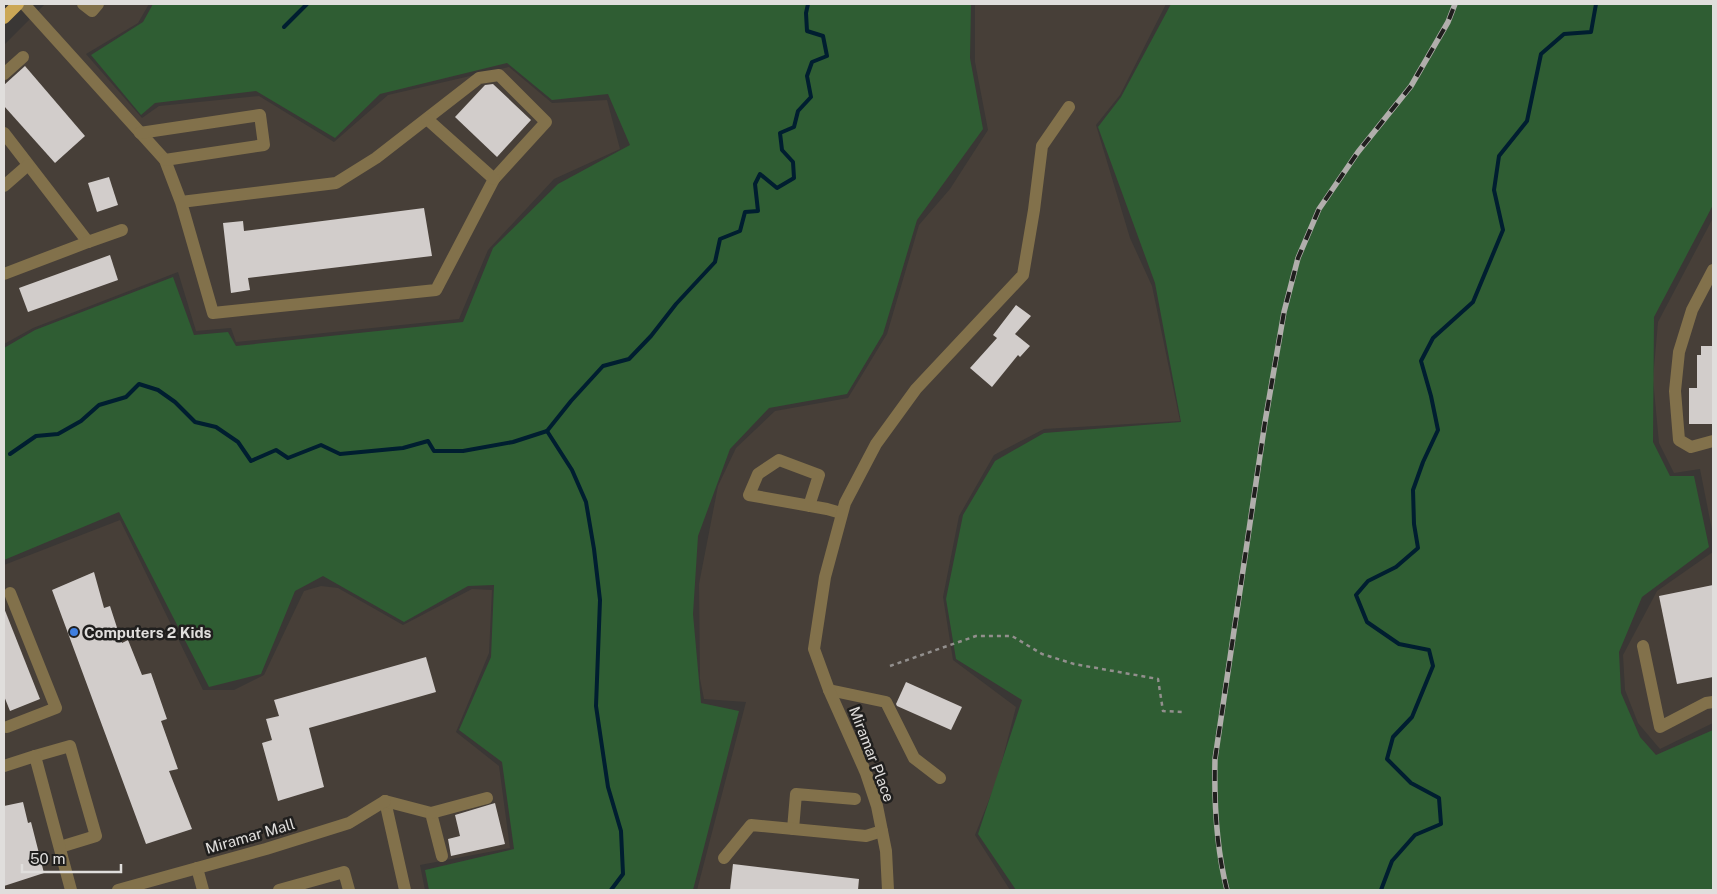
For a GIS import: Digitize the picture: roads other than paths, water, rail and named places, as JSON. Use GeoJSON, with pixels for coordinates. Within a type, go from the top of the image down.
{"type":"FeatureCollection","features":[{"type":"Feature","properties":{"kind":"main road"},"geometry":{"type":"LineString","coordinates":[[4,18],[18,4]]}},
{"type":"Feature","properties":{"kind":"street"},"geometry":{"type":"LineString","coordinates":[[24,4],[165,160],[181,202],[213,313],[436,290],[494,179],[546,122],[499,75],[479,78],[376,158],[336,183],[181,202]]}},
{"type":"Feature","properties":{"kind":"street"},"geometry":{"type":"LineString","coordinates":[[83,4],[92,11],[98,4]]}},
{"type":"Feature","properties":{"kind":"street"},"geometry":{"type":"LineString","coordinates":[[4,74],[23,57]]}},
{"type":"Feature","properties":{"kind":"street","name":"Miramar Place"},"geometry":{"type":"LineString","coordinates":[[888,890],[886,850],[877,806],[866,773],[829,690],[814,649],[825,577],[841,513],[876,444],[916,389],[1023,275],[1042,146],[1069,107]]}},
{"type":"Feature","properties":{"kind":"street"},"geometry":{"type":"LineString","coordinates":[[140,133],[260,115],[264,145],[165,160]]}},
{"type":"Feature","properties":{"kind":"street"},"geometry":{"type":"LineString","coordinates":[[427,119],[494,179]]}},
{"type":"Feature","properties":{"kind":"street"},"geometry":{"type":"LineString","coordinates":[[4,133],[88,242]]}},
{"type":"Feature","properties":{"kind":"street"},"geometry":{"type":"LineString","coordinates":[[4,186],[28,165]]}},
{"type":"Feature","properties":{"kind":"street"},"geometry":{"type":"LineString","coordinates":[[4,274],[122,230]]}},
{"type":"Feature","properties":{"kind":"street"},"geometry":{"type":"LineString","coordinates":[[1713,270],[1692,310],[1679,352],[1675,390],[1679,440],[1691,447],[1713,441]]}},
{"type":"Feature","properties":{"kind":"street"},"geometry":{"type":"LineString","coordinates":[[809,506],[819,475],[779,460],[758,474],[749,495],[841,513]]}},
{"type":"Feature","properties":{"kind":"street"},"geometry":{"type":"LineString","coordinates":[[5,724],[56,708],[10,593]]}},
{"type":"Feature","properties":{"kind":"street"},"geometry":{"type":"LineString","coordinates":[[1644,646],[1660,727],[1706,703],[1713,702]]}},
{"type":"Feature","properties":{"kind":"street"},"geometry":{"type":"LineString","coordinates":[[829,690],[886,702],[914,758],[940,778]]}},
{"type":"Feature","properties":{"kind":"street"},"geometry":{"type":"LineString","coordinates":[[4,766],[70,746],[96,836],[60,847]]}},
{"type":"Feature","properties":{"kind":"street"},"geometry":{"type":"LineString","coordinates":[[35,756],[72,890]]}},
{"type":"Feature","properties":{"kind":"street"},"geometry":{"type":"LineString","coordinates":[[793,829],[796,794],[855,799]]}},
{"type":"Feature","properties":{"kind":"street"},"geometry":{"type":"LineString","coordinates":[[405,890],[385,801],[431,813],[487,798]]}},
{"type":"Feature","properties":{"kind":"street","name":"Miramar Mall"},"geometry":{"type":"LineString","coordinates":[[118,890],[349,823],[385,801]]}},
{"type":"Feature","properties":{"kind":"street"},"geometry":{"type":"LineString","coordinates":[[431,813],[442,856]]}},
{"type":"Feature","properties":{"kind":"street"},"geometry":{"type":"LineString","coordinates":[[724,858],[751,825],[866,836],[882,831]]}},
{"type":"Feature","properties":{"kind":"street"},"geometry":{"type":"LineString","coordinates":[[197,868],[203,890]]}},
{"type":"Feature","properties":{"kind":"street"},"geometry":{"type":"LineString","coordinates":[[279,890],[344,872],[349,890]]}},
{"type":"Feature","properties":{"kind":"waterway"},"geometry":{"type":"LineString","coordinates":[[284,27],[307,4]]}},
{"type":"Feature","properties":{"kind":"waterway"},"geometry":{"type":"LineString","coordinates":[[10,454],[36,436],[58,434],[81,421],[99,405],[126,397],[139,384],[158,390],[175,402],[195,422],[216,427],[238,442],[251,461],[276,450],[288,458],[321,445],[340,454],[403,448],[428,441],[434,451],[463,451],[513,442],[547,431],[603,366],[629,359],[715,262],[720,239],[740,231],[745,212],[758,211],[755,184],[760,174],[777,188],[794,178],[793,162],[782,150],[780,133],[794,127],[798,111],[811,97],[807,76],[812,62],[827,56],[823,36],[807,31],[806,13],[808,4]]}},
{"type":"Feature","properties":{"kind":"waterway"},"geometry":{"type":"LineString","coordinates":[[1381,890],[1392,861],[1415,835],[1441,824],[1439,798],[1411,783],[1387,759],[1393,737],[1412,717],[1433,666],[1429,650],[1399,644],[1367,622],[1356,595],[1368,581],[1396,567],[1418,548],[1414,524],[1413,490],[1423,462],[1438,430],[1421,361],[1433,338],[1473,302],[1503,230],[1494,190],[1499,156],[1527,121],[1541,54],[1564,34],[1591,32],[1596,4]]}},
{"type":"Feature","properties":{"kind":"waterway"},"geometry":{"type":"LineString","coordinates":[[547,431],[572,470],[586,502],[594,549],[600,600],[596,706],[608,787],[621,831],[623,874],[611,890]]}},
{"type":"Feature","properties":{"kind":"railway"},"geometry":{"type":"LineString","coordinates":[[1227,890],[1220,858],[1216,825],[1215,759],[1265,422],[1284,312],[1298,258],[1319,209],[1358,152],[1411,86],[1448,22],[1455,4]]}},
{"type":"Feature","properties":{"kind":"place","name":"Computers 2 Kids"},"geometry":{"type":"Point","coordinates":[74,632]}}]}
